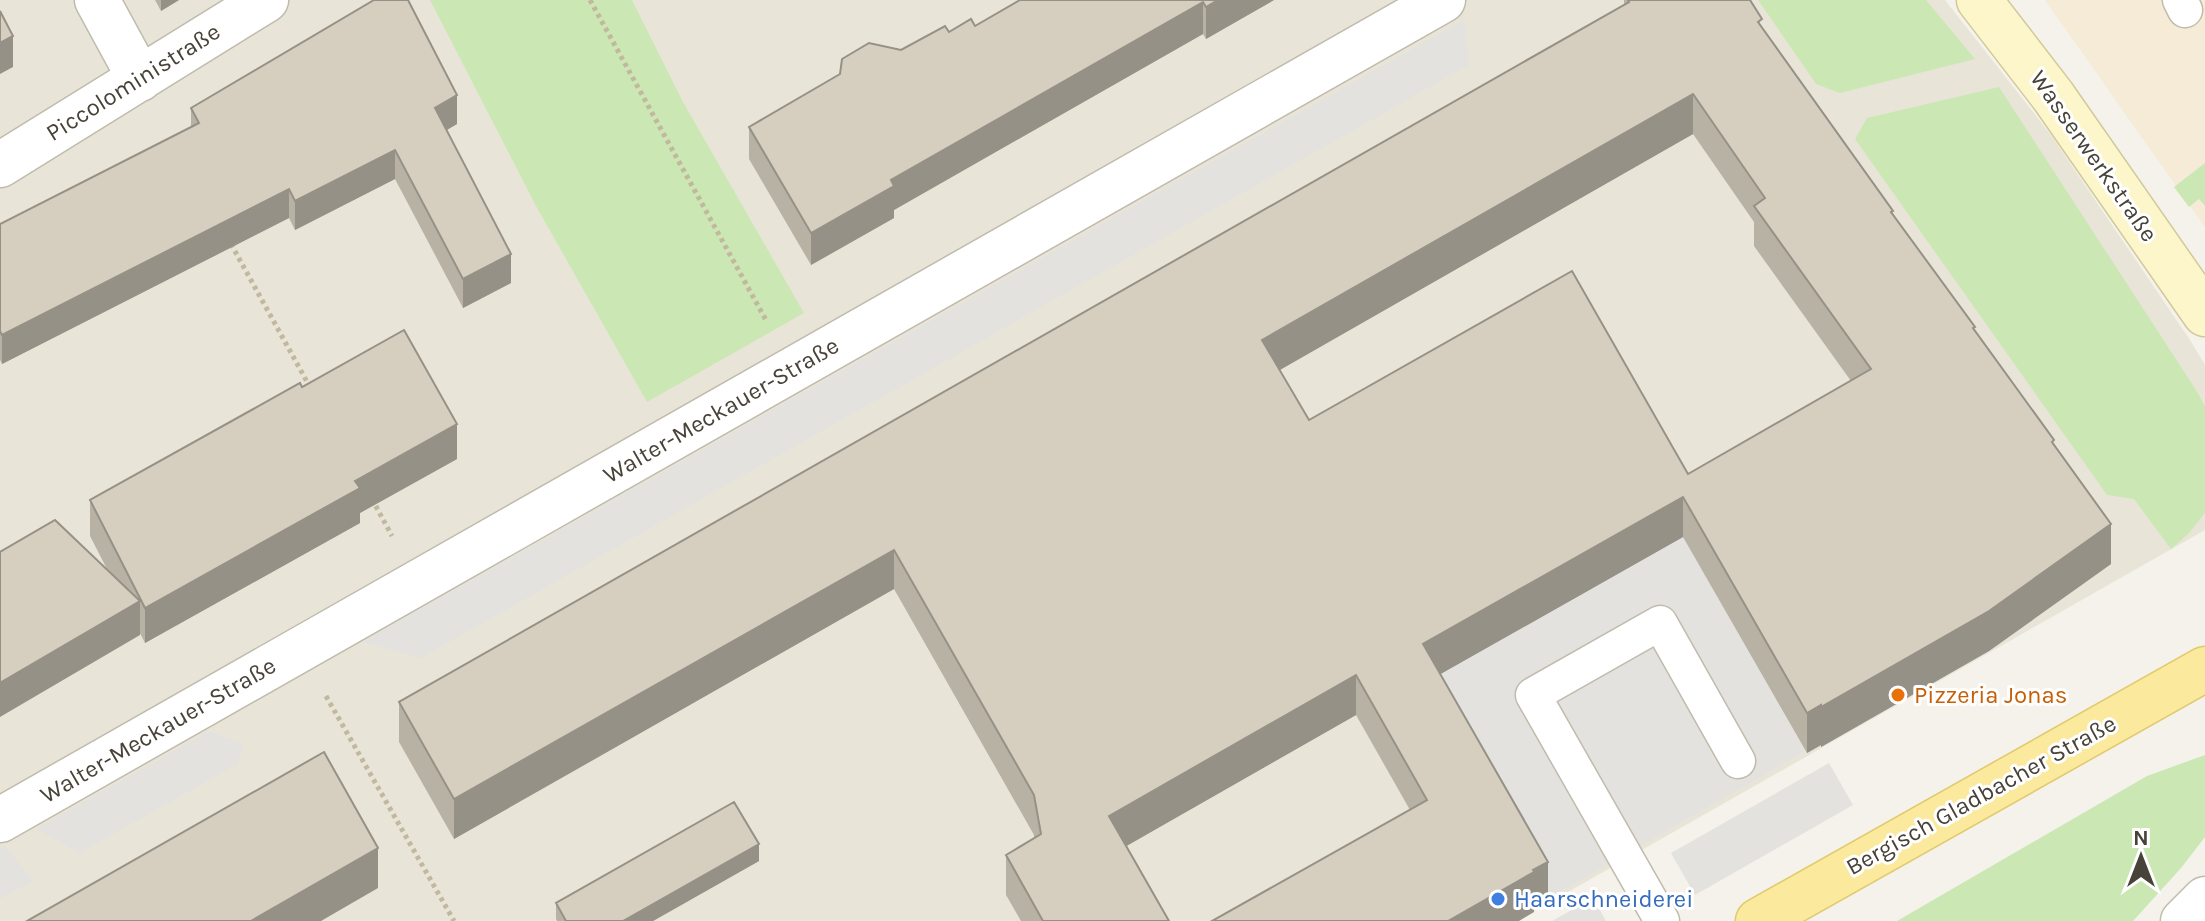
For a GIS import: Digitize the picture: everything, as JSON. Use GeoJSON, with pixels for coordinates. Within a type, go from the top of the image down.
{"type":"FeatureCollection","features":[{"type":"Feature","properties":{"kind":"main road","name":"Wasserwerkstraße"},"geometry":{"type":"LineString","coordinates":[[1979,0],[2053,96],[2205,314]]}},
{"type":"Feature","properties":{"kind":"main road","name":"Bergisch Gladbacher Straße"},"geometry":{"type":"LineString","coordinates":[[1758,921],[2205,669]]}},
{"type":"Feature","properties":{"kind":"street"},"geometry":{"type":"LineString","coordinates":[[97,0],[140,79]]}},
{"type":"Feature","properties":{"kind":"street","name":"Piccoloministraße"},"geometry":{"type":"LineString","coordinates":[[0,165],[266,0]]}},
{"type":"Feature","properties":{"kind":"street","name":"Walter-Meckauer-Straße"},"geometry":{"type":"LineString","coordinates":[[0,820],[1443,0]]}},
{"type":"Feature","properties":{"kind":"street"},"geometry":{"type":"LineString","coordinates":[[2183,921],[2205,899]]}},
{"type":"Feature","properties":{"kind":"lane"},"geometry":{"type":"LineString","coordinates":[[1662,921],[1533,695],[1660,623],[1738,761]]}},
{"type":"Feature","properties":{"kind":"path"},"geometry":{"type":"LineString","coordinates":[[590,0],[793,369]]}},
{"type":"Feature","properties":{"kind":"path"},"geometry":{"type":"LineString","coordinates":[[230,242],[312,391]]}},
{"type":"Feature","properties":{"kind":"path"},"geometry":{"type":"LineString","coordinates":[[364,486],[417,583]]}},
{"type":"Feature","properties":{"kind":"path"},"geometry":{"type":"LineString","coordinates":[[300,650],[454,921]]}},
{"type":"Feature","properties":{"kind":"shaded area"},"geometry":{"type":"Polygon","coordinates":[[[0,0],[1945,0],[2051,135],[2205,365],[2205,530],[1517,921],[0,921],[0,0]]]}},
{"type":"Feature","properties":{"kind":"shaded area"},"geometry":{"type":"Polygon","coordinates":[[[2045,0],[2205,0],[2205,227],[2045,0]]]}},
{"type":"Feature","properties":{"kind":"shaded area"},"geometry":{"type":"Polygon","coordinates":[[[1465,19],[1469,65],[421,658],[362,642],[1465,19]]]}},
{"type":"Feature","properties":{"kind":"shaded area"},"geometry":{"type":"Polygon","coordinates":[[[1684,534],[1807,750],[1544,901],[1419,683],[1684,534]]]}},
{"type":"Feature","properties":{"kind":"shaded area"},"geometry":{"type":"Polygon","coordinates":[[[209,731],[244,744],[238,764],[80,853],[36,829],[209,731]]]}},
{"type":"Feature","properties":{"kind":"shaded area"},"geometry":{"type":"Polygon","coordinates":[[[1829,763],[1853,805],[1695,895],[1671,853],[1829,763]]]}},
{"type":"Feature","properties":{"kind":"shaded area"},"geometry":{"type":"Polygon","coordinates":[[[5,845],[33,881],[0,899],[0,848],[5,845]]]}},
{"type":"Feature","properties":{"kind":"shaded area"},"geometry":{"type":"Polygon","coordinates":[[[1593,898],[1606,921],[1552,921],[1593,898]]]}},
{"type":"Feature","properties":{"kind":"green space"},"geometry":{"type":"Polygon","coordinates":[[[430,0],[632,0],[683,102],[804,313],[647,402],[536,206],[430,0]]]}},
{"type":"Feature","properties":{"kind":"green space"},"geometry":{"type":"Polygon","coordinates":[[[1758,0],[1926,0],[1975,59],[1840,93],[1816,84],[1758,0]]]}},
{"type":"Feature","properties":{"kind":"green space"},"geometry":{"type":"Polygon","coordinates":[[[1999,87],[2205,406],[2205,513],[2171,549],[2134,499],[2107,495],[1855,139],[1867,118],[1999,87]]]}},
{"type":"Feature","properties":{"kind":"green space"},"geometry":{"type":"Polygon","coordinates":[[[2205,163],[2205,206],[2199,199],[2189,207],[2174,187],[2205,163]]]}},
{"type":"Feature","properties":{"kind":"green space"},"geometry":{"type":"Polygon","coordinates":[[[2205,755],[2205,837],[2133,921],[1897,921],[2147,776],[2205,755]]]}},
{"type":"Feature","properties":{"kind":"building"},"geometry":{"type":"Polygon","coordinates":[[[374,0],[408,0],[457,95],[435,108],[511,254],[463,279],[395,150],[295,201],[289,189],[2,335],[0,224],[199,123],[191,108],[374,0]]]}},
{"type":"Feature","properties":{"kind":"building"},"geometry":{"type":"Polygon","coordinates":[[[1020,0],[1218,0],[1206,7],[1203,2],[891,180],[894,186],[811,233],[749,127],[840,74],[842,59],[869,43],[901,50],[945,26],[949,32],[971,19],[975,26],[1020,0]]]}},
{"type":"Feature","properties":{"kind":"building"},"geometry":{"type":"Polygon","coordinates":[[[1750,0],[1762,19],[1758,22],[2111,524],[1989,611],[1807,713],[1683,497],[1423,644],[1548,862],[1448,921],[1212,921],[1427,800],[1356,675],[1109,816],[1169,921],[1043,921],[1006,855],[1041,834],[1034,795],[894,550],[454,799],[399,702],[1629,2],[1750,0]],[[1693,94],[1262,340],[1309,420],[1572,271],[1688,474],[1871,369],[1754,206],[1765,198],[1693,94]]]}},
{"type":"Feature","properties":{"kind":"building"},"geometry":{"type":"Polygon","coordinates":[[[0,11],[13,36],[0,43],[0,11]]]}},
{"type":"Feature","properties":{"kind":"building"},"geometry":{"type":"Polygon","coordinates":[[[404,330],[457,424],[355,481],[360,488],[145,608],[90,500],[300,383],[302,387],[404,330]]]}},
{"type":"Feature","properties":{"kind":"building"},"geometry":{"type":"Polygon","coordinates":[[[55,520],[140,601],[0,683],[0,552],[55,520]]]}},
{"type":"Feature","properties":{"kind":"building"},"geometry":{"type":"Polygon","coordinates":[[[324,752],[378,848],[251,921],[27,921],[324,752]]]}},
{"type":"Feature","properties":{"kind":"building"},"geometry":{"type":"Polygon","coordinates":[[[734,802],[759,844],[623,921],[566,921],[556,903],[734,802]]]}},
{"type":"Feature","properties":{"kind":"place","name":"Pizzeria Jonas"},"geometry":{"type":"Point","coordinates":[1898,695]}},
{"type":"Feature","properties":{"kind":"place","name":"Haarschneiderei"},"geometry":{"type":"Point","coordinates":[1498,899]}}]}
